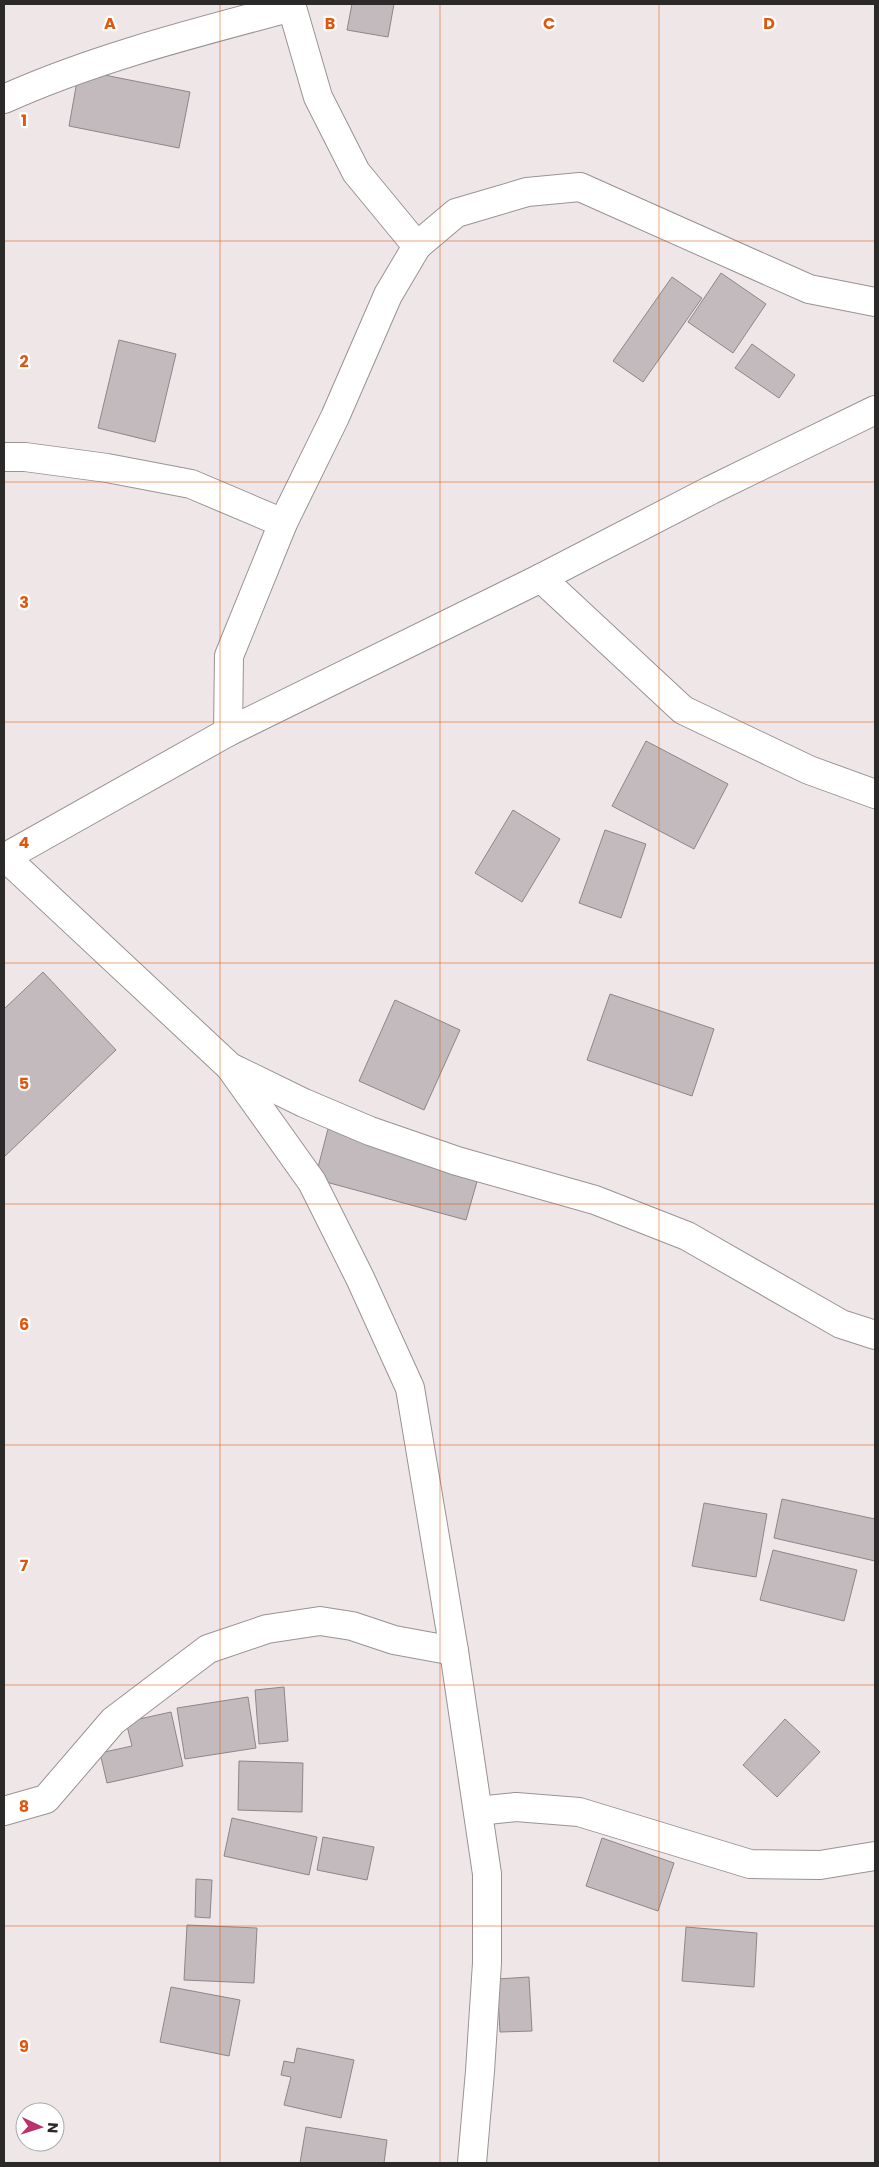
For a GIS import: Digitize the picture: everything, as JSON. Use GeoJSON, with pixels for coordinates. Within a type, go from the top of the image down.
{"type":"FeatureCollection","features":[{"type":"Feature","properties":{"kind":"street"},"geometry":{"type":"LineString","coordinates":[[4,99],[36,85],[177,38],[292,5],[318,97],[356,172],[417,246]]}},
{"type":"Feature","properties":{"kind":"street"},"geometry":{"type":"LineString","coordinates":[[228,732],[229,656],[283,524],[335,417],[388,295],[417,246],[456,213],[527,192],[580,187],[809,289],[875,302]]}},
{"type":"Feature","properties":{"kind":"street"},"geometry":{"type":"LineString","coordinates":[[472,2163],[487,1963],[488,1874],[454,1651],[410,1388],[360,1278],[312,1182],[230,1067],[5,857],[228,732],[541,578],[711,490],[875,410]]}},
{"type":"Feature","properties":{"kind":"street"},"geometry":{"type":"LineString","coordinates":[[4,457],[25,457],[107,468],[192,484],[283,524]]}},
{"type":"Feature","properties":{"kind":"street"},"geometry":{"type":"LineString","coordinates":[[541,578],[683,710],[809,770],[875,794]]}},
{"type":"Feature","properties":{"kind":"street"},"geometry":{"type":"LineString","coordinates":[[230,1067],[370,1131],[457,1161],[595,1200],[687,1236],[841,1324],[875,1335]]}},
{"type":"Feature","properties":{"kind":"street"},"geometry":{"type":"LineString","coordinates":[[4,1811],[46,1799],[113,1720],[208,1649],[267,1630],[320,1621],[352,1626],[394,1640],[454,1651]]}},
{"type":"Feature","properties":{"kind":"street"},"geometry":{"type":"LineString","coordinates":[[478,1811],[516,1807],[579,1812],[750,1864],[820,1864],[875,1856]]}},
{"type":"Feature","properties":{"kind":"building"},"geometry":{"type":"Polygon","coordinates":[[[352,4],[394,4],[388,37],[347,30],[352,4]]]}},
{"type":"Feature","properties":{"kind":"building"},"geometry":{"type":"Polygon","coordinates":[[[79,70],[190,92],[179,148],[69,126],[79,70]]]}},
{"type":"Feature","properties":{"kind":"building"},"geometry":{"type":"Polygon","coordinates":[[[721,273],[766,304],[733,353],[688,322],[721,273]]]}},
{"type":"Feature","properties":{"kind":"building"},"geometry":{"type":"Polygon","coordinates":[[[672,277],[702,298],[643,382],[613,361],[672,277]]]}},
{"type":"Feature","properties":{"kind":"building"},"geometry":{"type":"Polygon","coordinates":[[[119,340],[176,354],[155,442],[98,428],[119,340]]]}},
{"type":"Feature","properties":{"kind":"building"},"geometry":{"type":"Polygon","coordinates":[[[752,344],[795,375],[779,398],[735,368],[752,344]]]}},
{"type":"Feature","properties":{"kind":"building"},"geometry":{"type":"Polygon","coordinates":[[[646,741],[728,784],[694,849],[612,806],[646,741]]]}},
{"type":"Feature","properties":{"kind":"building"},"geometry":{"type":"Polygon","coordinates":[[[513,810],[560,839],[522,902],[475,873],[513,810]]]}},
{"type":"Feature","properties":{"kind":"building"},"geometry":{"type":"Polygon","coordinates":[[[605,830],[646,844],[621,918],[579,903],[605,830]]]}},
{"type":"Feature","properties":{"kind":"building"},"geometry":{"type":"Polygon","coordinates":[[[43,972],[116,1050],[4,1157],[4,1009],[43,972]]]}},
{"type":"Feature","properties":{"kind":"building"},"geometry":{"type":"Polygon","coordinates":[[[610,994],[714,1029],[692,1096],[587,1060],[610,994]]]}},
{"type":"Feature","properties":{"kind":"building"},"geometry":{"type":"Polygon","coordinates":[[[395,1000],[460,1030],[424,1110],[359,1081],[395,1000]]]}},
{"type":"Feature","properties":{"kind":"building"},"geometry":{"type":"Polygon","coordinates":[[[328,1129],[480,1171],[466,1220],[315,1179],[328,1129]]]}},
{"type":"Feature","properties":{"kind":"building"},"geometry":{"type":"Polygon","coordinates":[[[782,1499],[875,1519],[875,1561],[774,1538],[782,1499]]]}},
{"type":"Feature","properties":{"kind":"building"},"geometry":{"type":"Polygon","coordinates":[[[704,1503],[767,1514],[756,1577],[692,1566],[704,1503]]]}},
{"type":"Feature","properties":{"kind":"building"},"geometry":{"type":"Polygon","coordinates":[[[773,1550],[857,1570],[844,1621],[760,1600],[773,1550]]]}},
{"type":"Feature","properties":{"kind":"building"},"geometry":{"type":"Polygon","coordinates":[[[284,1687],[288,1741],[259,1744],[255,1690],[284,1687]]]}},
{"type":"Feature","properties":{"kind":"building"},"geometry":{"type":"Polygon","coordinates":[[[248,1697],[256,1748],[185,1759],[177,1708],[248,1697]]]}},
{"type":"Feature","properties":{"kind":"building"},"geometry":{"type":"Polygon","coordinates":[[[171,1712],[183,1766],[107,1783],[100,1753],[132,1746],[126,1722],[171,1712]]]}},
{"type":"Feature","properties":{"kind":"building"},"geometry":{"type":"Polygon","coordinates":[[[785,1719],[820,1752],[777,1797],[743,1765],[785,1719]]]}},
{"type":"Feature","properties":{"kind":"building"},"geometry":{"type":"Polygon","coordinates":[[[239,1761],[303,1763],[302,1812],[238,1810],[239,1761]]]}},
{"type":"Feature","properties":{"kind":"building"},"geometry":{"type":"Polygon","coordinates":[[[232,1818],[317,1837],[309,1875],[224,1856],[232,1818]]]}},
{"type":"Feature","properties":{"kind":"building"},"geometry":{"type":"Polygon","coordinates":[[[323,1837],[374,1847],[367,1880],[317,1870],[323,1837]]]}},
{"type":"Feature","properties":{"kind":"building"},"geometry":{"type":"Polygon","coordinates":[[[602,1838],[674,1863],[658,1911],[586,1886],[602,1838]]]}},
{"type":"Feature","properties":{"kind":"building"},"geometry":{"type":"Polygon","coordinates":[[[196,1879],[212,1880],[210,1918],[195,1917],[196,1879]]]}},
{"type":"Feature","properties":{"kind":"building"},"geometry":{"type":"Polygon","coordinates":[[[187,1925],[257,1928],[254,1983],[184,1980],[187,1925]]]}},
{"type":"Feature","properties":{"kind":"building"},"geometry":{"type":"Polygon","coordinates":[[[686,1927],[757,1933],[754,1987],[682,1981],[686,1927]]]}},
{"type":"Feature","properties":{"kind":"building"},"geometry":{"type":"Polygon","coordinates":[[[529,1977],[532,2031],[500,2032],[497,1979],[529,1977]]]}},
{"type":"Feature","properties":{"kind":"building"},"geometry":{"type":"Polygon","coordinates":[[[171,1987],[240,2000],[229,2056],[160,2042],[171,1987]]]}},
{"type":"Feature","properties":{"kind":"building"},"geometry":{"type":"Polygon","coordinates":[[[297,2048],[354,2060],[341,2118],[284,2105],[291,2077],[281,2075],[284,2061],[294,2063],[297,2048]]]}},
{"type":"Feature","properties":{"kind":"building"},"geometry":{"type":"Polygon","coordinates":[[[306,2127],[387,2140],[384,2163],[300,2163],[306,2127]]]}}]}
